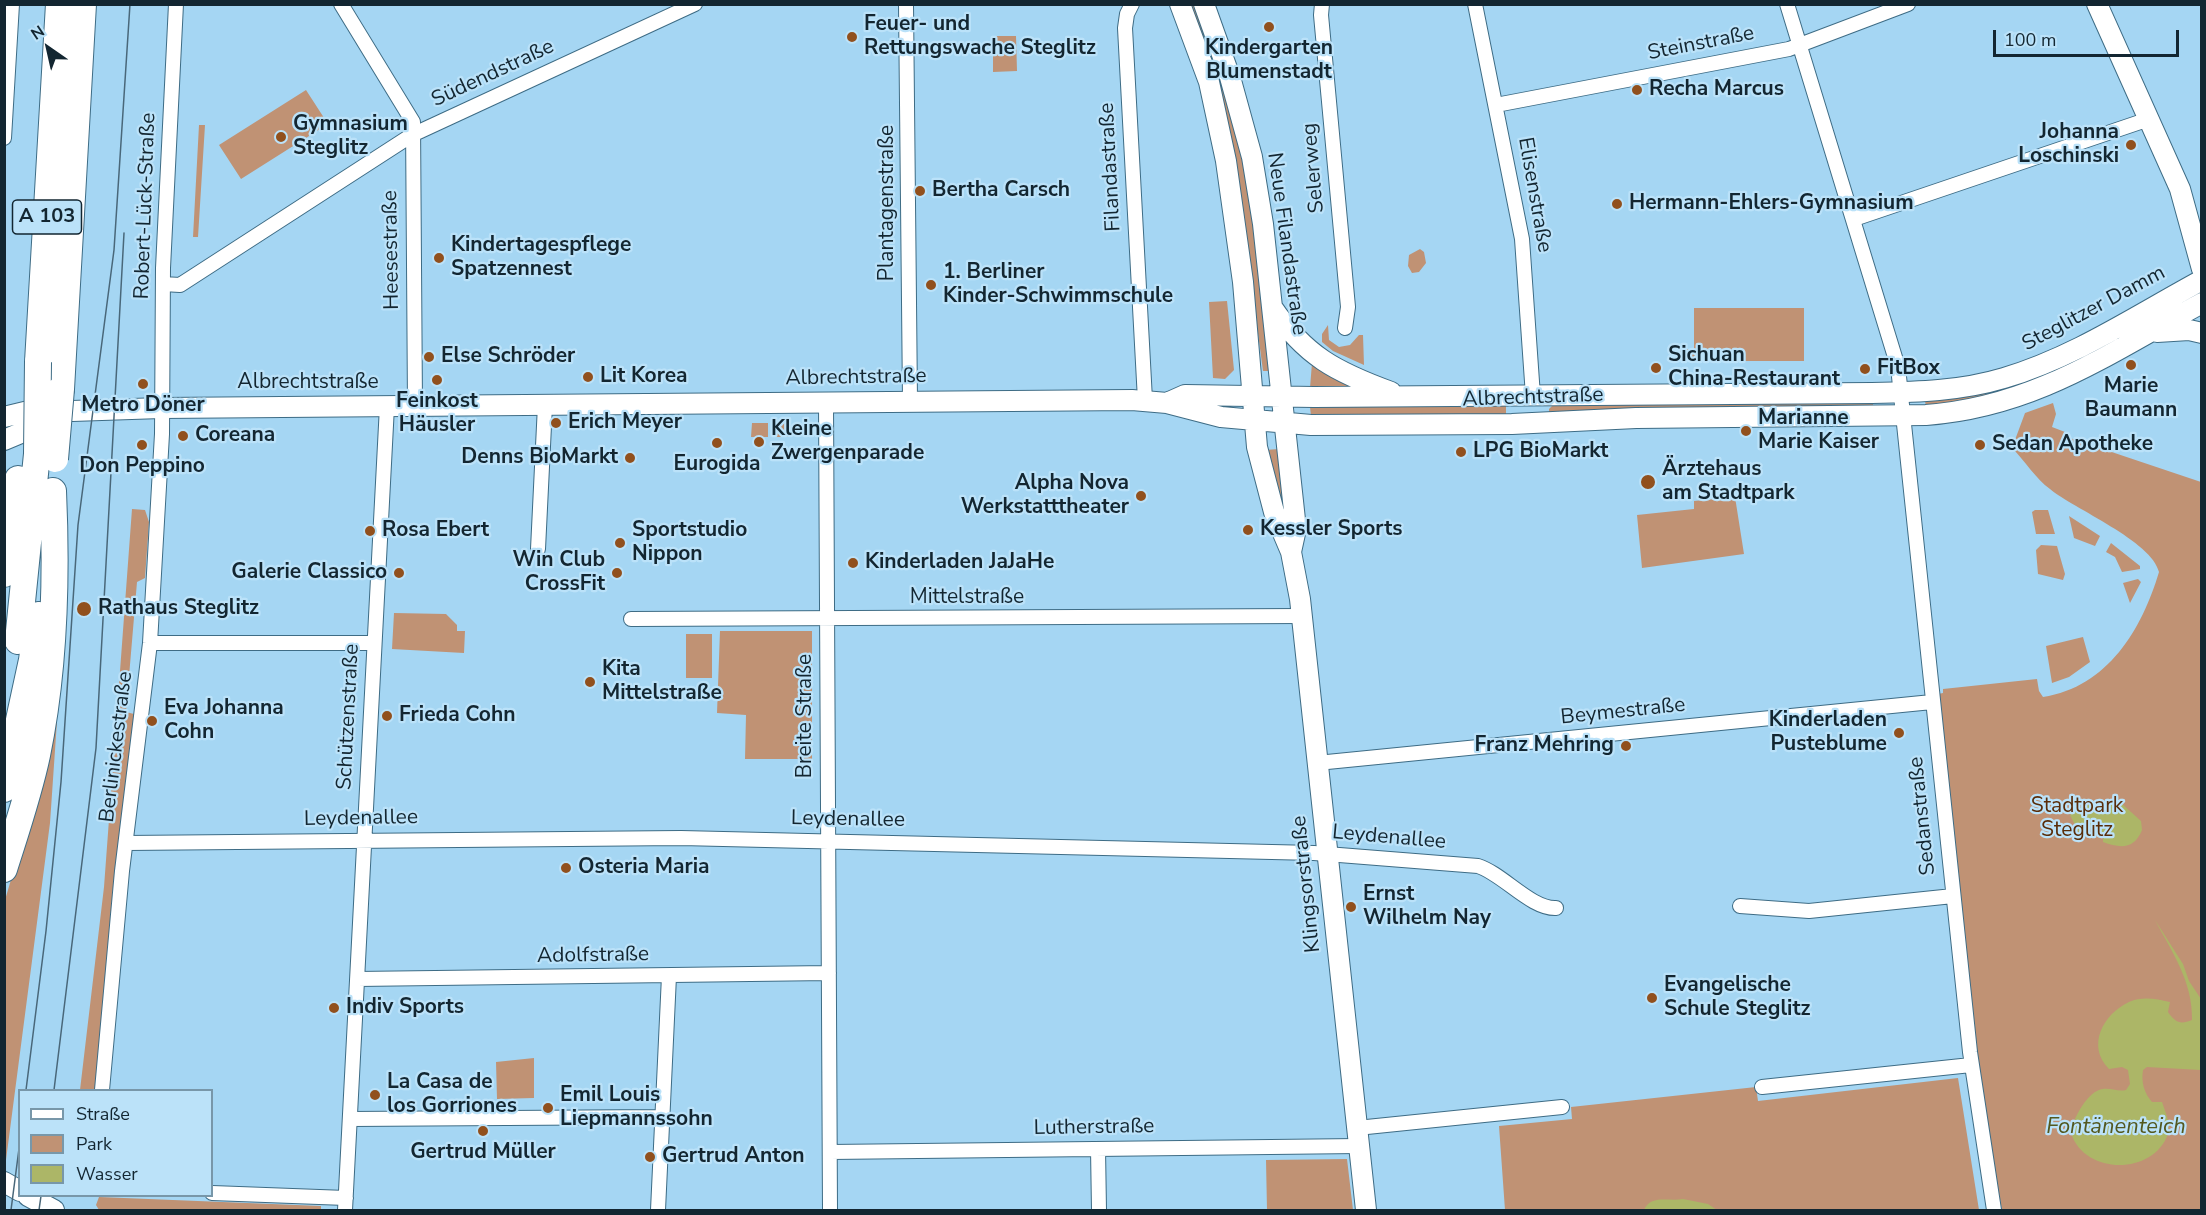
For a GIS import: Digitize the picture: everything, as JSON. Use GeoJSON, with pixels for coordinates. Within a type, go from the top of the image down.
{"type":"FeatureCollection","features":[{"type":"Feature","properties":{"kind":"highway","name":"A 103"},"geometry":{"type":"LineString","coordinates":[[38,362],[59,4]]}},
{"type":"Feature","properties":{"kind":"highway","name":"A 103"},"geometry":{"type":"LineString","coordinates":[[53,491],[83,4]]}},
{"type":"Feature","properties":{"kind":"highway"},"geometry":{"type":"LineString","coordinates":[[4,574],[29,394],[38,362]]}},
{"type":"Feature","properties":{"kind":"highway"},"geometry":{"type":"LineString","coordinates":[[4,869],[16,790],[12,714],[37,454],[38,362]]}},
{"type":"Feature","properties":{"kind":"highway"},"geometry":{"type":"LineString","coordinates":[[12,714],[32,660],[53,491]]}},
{"type":"Feature","properties":{"kind":"highway"},"geometry":{"type":"LineString","coordinates":[[16,790],[37,756],[49,682],[56,557],[53,491]]}},
{"type":"Feature","properties":{"kind":"main road"},"geometry":{"type":"LineString","coordinates":[[1180,4],[1209,82],[1226,161],[1243,282],[1255,420]]}},
{"type":"Feature","properties":{"kind":"main road","name":"Neue Filandastraße"},"geometry":{"type":"LineString","coordinates":[[1204,4],[1230,77],[1252,157],[1263,224],[1284,424]]}},
{"type":"Feature","properties":{"kind":"main road"},"geometry":{"type":"LineString","coordinates":[[2097,4],[2180,189],[2202,269]]}},
{"type":"Feature","properties":{"kind":"main road"},"geometry":{"type":"LineString","coordinates":[[2180,189],[2202,222]]}},
{"type":"Feature","properties":{"kind":"main road","name":"Steglitzer Damm"},"geometry":{"type":"LineString","coordinates":[[1900,393],[1960,388],[2003,379],[2042,366],[2202,280]]}},
{"type":"Feature","properties":{"kind":"main road"},"geometry":{"type":"LineString","coordinates":[[1902,415],[1973,409],[2020,396],[2064,380],[2202,303]]}},
{"type":"Feature","properties":{"kind":"main road"},"geometry":{"type":"LineString","coordinates":[[1271,306],[1304,347],[1320,360],[1354,378],[1405,397]]}},
{"type":"Feature","properties":{"kind":"main road"},"geometry":{"type":"LineString","coordinates":[[2146,334],[2177,330],[2202,333]]}},
{"type":"Feature","properties":{"kind":"main road","name":"Albrechtstraße"},"geometry":{"type":"LineString","coordinates":[[1167,403],[1185,395],[1405,397],[1900,393]]}},
{"type":"Feature","properties":{"kind":"main road"},"geometry":{"type":"LineString","coordinates":[[1538,396],[1545,423]]}},
{"type":"Feature","properties":{"kind":"main road","name":"Albrechtstraße"},"geometry":{"type":"LineString","coordinates":[[4,417],[37,409],[72,411],[161,408],[1145,400],[1167,403],[1221,417],[1284,424],[1545,423],[1636,418],[1902,415]]}},
{"type":"Feature","properties":{"kind":"main road","name":"Albrechtstraße"},"geometry":{"type":"LineString","coordinates":[[5,439],[72,411]]}},
{"type":"Feature","properties":{"kind":"main road","name":"Klingsorstraße"},"geometry":{"type":"LineString","coordinates":[[1255,420],[1258,451],[1274,512],[1291,552],[1302,616],[1366,1210]]}},
{"type":"Feature","properties":{"kind":"main road","name":"Klingsorstraße"},"geometry":{"type":"LineString","coordinates":[[1284,424],[1296,530],[1291,552]]}},
{"type":"Feature","properties":{"kind":"main road"},"geometry":{"type":"LineString","coordinates":[[4,1182],[18,1190]]}},
{"type":"Feature","properties":{"kind":"main road"},"geometry":{"type":"LineString","coordinates":[[30,1197],[54,1210]]}},
{"type":"Feature","properties":{"kind":"street"},"geometry":{"type":"LineString","coordinates":[[4,138],[12,4]]}},
{"type":"Feature","properties":{"kind":"street","name":"Robert-Lück-Straße"},"geometry":{"type":"LineString","coordinates":[[161,408],[163,284],[176,4]]}},
{"type":"Feature","properties":{"kind":"street","name":"Heesestraße"},"geometry":{"type":"LineString","coordinates":[[341,4],[410,115],[415,406]]}},
{"type":"Feature","properties":{"kind":"street","name":"Südendstraße"},"geometry":{"type":"LineString","coordinates":[[163,284],[180,285],[412,135],[695,4]]}},
{"type":"Feature","properties":{"kind":"street","name":"Plantagenstraße"},"geometry":{"type":"LineString","coordinates":[[906,4],[910,401]]}},
{"type":"Feature","properties":{"kind":"street","name":"Filandastraße"},"geometry":{"type":"LineString","coordinates":[[1132,4],[1126,14],[1125,28],[1145,400]]}},
{"type":"Feature","properties":{"kind":"street","name":"Selerweg"},"geometry":{"type":"LineString","coordinates":[[1322,4],[1348,307],[1345,328]]}},
{"type":"Feature","properties":{"kind":"street","name":"Elisenstraße"},"geometry":{"type":"LineString","coordinates":[[1475,4],[1522,239],[1538,396]]}},
{"type":"Feature","properties":{"kind":"street","name":"Sedanstraße"},"geometry":{"type":"LineString","coordinates":[[1787,4],[1893,345],[1971,1065],[1994,1210]]}},
{"type":"Feature","properties":{"kind":"street","name":"Steinstraße"},"geometry":{"type":"LineString","coordinates":[[1496,105],[1800,45],[1908,4]]}},
{"type":"Feature","properties":{"kind":"street"},"geometry":{"type":"LineString","coordinates":[[1854,219],[2149,119]]}},
{"type":"Feature","properties":{"kind":"street","name":"Breite Straße"},"geometry":{"type":"LineString","coordinates":[[826,402],[830,1210]]}},
{"type":"Feature","properties":{"kind":"street"},"geometry":{"type":"LineString","coordinates":[[538,549],[545,405]]}},
{"type":"Feature","properties":{"kind":"street","name":"Schützenstraße"},"geometry":{"type":"LineString","coordinates":[[345,1204],[387,406]]}},
{"type":"Feature","properties":{"kind":"street","name":"Berlinickestraße"},"geometry":{"type":"LineString","coordinates":[[102,1089],[126,843],[150,642],[161,408]]}},
{"type":"Feature","properties":{"kind":"street","name":"Mittelstraße"},"geometry":{"type":"LineString","coordinates":[[632,619],[1302,616]]}},
{"type":"Feature","properties":{"kind":"street"},"geometry":{"type":"LineString","coordinates":[[150,642],[374,643]]}},
{"type":"Feature","properties":{"kind":"street","name":"Beymestraße"},"geometry":{"type":"LineString","coordinates":[[1317,763],[1932,702]]}},
{"type":"Feature","properties":{"kind":"street","name":"Leydenallee"},"geometry":{"type":"LineString","coordinates":[[126,843],[621,837],[1328,853],[1478,866],[1495,873],[1542,906],[1557,908]]}},
{"type":"Feature","properties":{"kind":"street"},"geometry":{"type":"LineString","coordinates":[[1740,906],[1809,911],[1953,896]]}},
{"type":"Feature","properties":{"kind":"street","name":"Adolfstraße"},"geometry":{"type":"LineString","coordinates":[[357,979],[829,973]]}},
{"type":"Feature","properties":{"kind":"street"},"geometry":{"type":"LineString","coordinates":[[658,1210],[669,976]]}},
{"type":"Feature","properties":{"kind":"street"},"geometry":{"type":"LineString","coordinates":[[1762,1087],[1971,1065]]}},
{"type":"Feature","properties":{"kind":"street","name":"Lutherstraße"},"geometry":{"type":"LineString","coordinates":[[830,1152],[1098,1149],[1358,1137],[1562,1107]]}},
{"type":"Feature","properties":{"kind":"street"},"geometry":{"type":"LineString","coordinates":[[350,1119],[662,1117]]}},
{"type":"Feature","properties":{"kind":"street"},"geometry":{"type":"LineString","coordinates":[[1098,1149],[1099,1210]]}},
{"type":"Feature","properties":{"kind":"street"},"geometry":{"type":"LineString","coordinates":[[213,1193],[345,1204]]}},
{"type":"Feature","properties":{"kind":"green space"},"geometry":{"type":"Polygon","coordinates":[[[1186,5],[1195,5],[1232,110],[1249,191],[1270,371],[1263,371],[1250,273],[1186,5]]]}},
{"type":"Feature","properties":{"kind":"green space"},"geometry":{"type":"Polygon","coordinates":[[[993,36],[1016,36],[1017,71],[993,72],[993,36]]]}},
{"type":"Feature","properties":{"kind":"green space"},"geometry":{"type":"Polygon","coordinates":[[[306,90],[328,124],[241,179],[219,145],[306,90]]]}},
{"type":"Feature","properties":{"kind":"green space"},"geometry":{"type":"Polygon","coordinates":[[[199,125],[205,125],[198,237],[193,237],[199,125]]]}},
{"type":"Feature","properties":{"kind":"green space"},"geometry":{"type":"Polygon","coordinates":[[[1420,249],[1424,252],[1426,263],[1419,272],[1412,273],[1408,266],[1409,255],[1420,249]]]}},
{"type":"Feature","properties":{"kind":"green space"},"geometry":{"type":"Polygon","coordinates":[[[1227,301],[1234,370],[1225,379],[1213,378],[1209,302],[1227,301]]]}},
{"type":"Feature","properties":{"kind":"green space"},"geometry":{"type":"Polygon","coordinates":[[[2172,305],[2174,309],[2089,357],[2005,392],[1926,407],[1925,401],[1992,390],[2054,368],[2172,305]]]}},
{"type":"Feature","properties":{"kind":"green space"},"geometry":{"type":"Polygon","coordinates":[[[1694,308],[1804,308],[1804,361],[1679,361],[1679,349],[1694,349],[1694,308]]]}},
{"type":"Feature","properties":{"kind":"green space"},"geometry":{"type":"Polygon","coordinates":[[[1328,325],[1329,340],[1339,347],[1350,345],[1359,335],[1363,335],[1364,365],[1333,351],[1322,342],[1322,334],[1328,325]]]}},
{"type":"Feature","properties":{"kind":"green space"},"geometry":{"type":"Polygon","coordinates":[[[1312,363],[1352,387],[1310,388],[1312,363]]]}},
{"type":"Feature","properties":{"kind":"green space"},"geometry":{"type":"Polygon","coordinates":[[[1873,402],[1873,407],[1549,412],[1553,405],[1873,402]]]}},
{"type":"Feature","properties":{"kind":"green space","name":"Stadtpark Steglitz"},"geometry":{"type":"Polygon","coordinates":[[[2053,403],[2056,414],[2052,427],[2065,432],[2064,436],[2201,482],[2201,1210],[2002,1210],[1983,1110],[1938,694],[1943,693],[1943,689],[2037,679],[2039,691],[2043,697],[2066,691],[2086,681],[2104,668],[2132,634],[2143,614],[2159,572],[2153,560],[2128,537],[2050,489],[2012,448],[2025,413],[2053,403]]]}},
{"type":"Feature","properties":{"kind":"green space"},"geometry":{"type":"Polygon","coordinates":[[[1506,405],[1506,414],[1311,416],[1310,407],[1506,405]]]}},
{"type":"Feature","properties":{"kind":"green space"},"geometry":{"type":"Polygon","coordinates":[[[788,422],[788,437],[771,437],[771,423],[788,422]]]}},
{"type":"Feature","properties":{"kind":"green space"},"geometry":{"type":"Polygon","coordinates":[[[752,423],[768,423],[768,437],[751,437],[752,423]]]}},
{"type":"Feature","properties":{"kind":"green space"},"geometry":{"type":"Polygon","coordinates":[[[1279,449],[1284,515],[1265,450],[1279,449]]]}},
{"type":"Feature","properties":{"kind":"green space"},"geometry":{"type":"Polygon","coordinates":[[[1735,497],[1744,554],[1642,568],[1637,515],[1694,509],[1694,501],[1735,497]]]}},
{"type":"Feature","properties":{"kind":"green space"},"geometry":{"type":"Polygon","coordinates":[[[132,509],[145,510],[149,522],[145,578],[137,582],[126,712],[134,714],[113,888],[95,1089],[80,1089],[104,887],[132,509]]]}},
{"type":"Feature","properties":{"kind":"green space"},"geometry":{"type":"Polygon","coordinates":[[[2048,510],[2055,534],[2036,534],[2032,512],[2048,510]]]}},
{"type":"Feature","properties":{"kind":"green space"},"geometry":{"type":"Polygon","coordinates":[[[2069,516],[2100,536],[2095,546],[2074,538],[2069,516]]]}},
{"type":"Feature","properties":{"kind":"green space"},"geometry":{"type":"Polygon","coordinates":[[[2111,543],[2140,566],[2140,569],[2122,572],[2115,557],[2106,552],[2111,543]]]}},
{"type":"Feature","properties":{"kind":"green space"},"geometry":{"type":"Polygon","coordinates":[[[2041,545],[2057,546],[2065,574],[2063,580],[2038,574],[2036,550],[2041,545]]]}},
{"type":"Feature","properties":{"kind":"green space"},"geometry":{"type":"Polygon","coordinates":[[[2138,579],[2141,582],[2130,603],[2123,583],[2138,579]]]}},
{"type":"Feature","properties":{"kind":"green space"},"geometry":{"type":"Polygon","coordinates":[[[394,613],[446,614],[457,625],[457,631],[465,631],[464,653],[392,649],[394,613]]]}},
{"type":"Feature","properties":{"kind":"green space"},"geometry":{"type":"Polygon","coordinates":[[[720,631],[812,631],[812,759],[745,759],[746,715],[717,713],[720,631]]]}},
{"type":"Feature","properties":{"kind":"green space"},"geometry":{"type":"Polygon","coordinates":[[[686,634],[712,634],[712,678],[686,678],[686,634]]]}},
{"type":"Feature","properties":{"kind":"green space"},"geometry":{"type":"Polygon","coordinates":[[[2083,637],[2090,662],[2069,677],[2052,683],[2046,646],[2083,637]]]}},
{"type":"Feature","properties":{"kind":"green space"},"geometry":{"type":"Polygon","coordinates":[[[48,719],[57,721],[50,823],[6,1160],[5,900],[28,822],[48,719]]]}},
{"type":"Feature","properties":{"kind":"green space"},"geometry":{"type":"Polygon","coordinates":[[[534,1058],[534,1098],[497,1099],[496,1062],[534,1058]]]}},
{"type":"Feature","properties":{"kind":"green space"},"geometry":{"type":"Polygon","coordinates":[[[1958,1078],[1979,1210],[1505,1210],[1499,1126],[1572,1119],[1571,1107],[1756,1087],[1758,1101],[1958,1078]]]}},
{"type":"Feature","properties":{"kind":"green space"},"geometry":{"type":"Polygon","coordinates":[[[1347,1159],[1353,1210],[1267,1210],[1266,1160],[1347,1159]]]}},
{"type":"Feature","properties":{"kind":"green space"},"geometry":{"type":"Polygon","coordinates":[[[99,1197],[321,1206],[321,1210],[99,1210],[96,1205],[99,1197]]]}},
{"type":"Feature","properties":{"kind":"water"},"geometry":{"type":"Polygon","coordinates":[[[2102,801],[2121,803],[2141,821],[2142,830],[2139,837],[2131,844],[2121,846],[2103,842],[2103,833],[2097,830],[2088,829],[2079,833],[2070,815],[2077,808],[2102,801]]]}},
{"type":"Feature","properties":{"kind":"water","name":"Fontänenteich"},"geometry":{"type":"Polygon","coordinates":[[[2155,920],[2183,964],[2189,981],[2201,999],[2201,1070],[2147,1067],[2143,1070],[2143,1083],[2147,1095],[2152,1102],[2162,1102],[2168,1122],[2168,1134],[2160,1148],[2148,1157],[2134,1163],[2119,1165],[2103,1163],[2090,1157],[2078,1147],[2071,1133],[2078,1114],[2092,1094],[2103,1089],[2126,1090],[2130,1084],[2128,1070],[2122,1067],[2109,1069],[2102,1060],[2098,1041],[2105,1022],[2120,1007],[2134,1000],[2144,999],[2170,1002],[2168,1012],[2176,1020],[2184,1022],[2192,1020],[2185,980],[2155,920]]]}},
{"type":"Feature","properties":{"kind":"water"},"geometry":{"type":"Polygon","coordinates":[[[1683,1199],[1708,1204],[1717,1210],[1644,1210],[1647,1205],[1656,1200],[1683,1199]]]}},
{"type":"Feature","properties":{"kind":"tram line"},"geometry":{"type":"LineString","coordinates":[[26,1089],[46,931],[61,782],[78,525],[114,250],[130,4]]}},
{"type":"Feature","properties":{"kind":"tram line"},"geometry":{"type":"LineString","coordinates":[[54,1089],[96,748],[124,233]]}},
{"type":"Feature","properties":{"kind":"tram line"},"geometry":{"type":"LineString","coordinates":[[11,1210],[18,1156]]}},
{"type":"Feature","properties":{"kind":"tram line"},"geometry":{"type":"LineString","coordinates":[[39,1210],[41,1197]]}},
{"type":"Feature","properties":{"kind":"place","name":"Kindergarten Blumenstadt"},"geometry":{"type":"Point","coordinates":[1269,27]}},
{"type":"Feature","properties":{"kind":"place","name":"Feuer- und Rettungswache Steglitz"},"geometry":{"type":"Point","coordinates":[852,37]}},
{"type":"Feature","properties":{"kind":"place","name":"Recha Marcus"},"geometry":{"type":"Point","coordinates":[1637,90]}},
{"type":"Feature","properties":{"kind":"place","name":"Gymnasium Steglitz"},"geometry":{"type":"Point","coordinates":[281,137]}},
{"type":"Feature","properties":{"kind":"place","name":"Johanna Loschinski"},"geometry":{"type":"Point","coordinates":[2131,145]}},
{"type":"Feature","properties":{"kind":"place","name":"Bertha Carsch"},"geometry":{"type":"Point","coordinates":[920,191]}},
{"type":"Feature","properties":{"kind":"place","name":"Hermann-Ehlers-Gymnasium"},"geometry":{"type":"Point","coordinates":[1617,204]}},
{"type":"Feature","properties":{"kind":"place","name":"Kindertagespflege Spatzennest"},"geometry":{"type":"Point","coordinates":[439,258]}},
{"type":"Feature","properties":{"kind":"place","name":"1. Berliner Kinder-Schwimmschule"},"geometry":{"type":"Point","coordinates":[931,285]}},
{"type":"Feature","properties":{"kind":"place","name":"Else Schröder"},"geometry":{"type":"Point","coordinates":[429,357]}},
{"type":"Feature","properties":{"kind":"place","name":"Marie Baumann"},"geometry":{"type":"Point","coordinates":[2131,365]}},
{"type":"Feature","properties":{"kind":"place","name":"Sichuan China-Restaurant"},"geometry":{"type":"Point","coordinates":[1656,368]}},
{"type":"Feature","properties":{"kind":"place","name":"FitBox"},"geometry":{"type":"Point","coordinates":[1865,369]}},
{"type":"Feature","properties":{"kind":"place","name":"Lit Korea"},"geometry":{"type":"Point","coordinates":[588,377]}},
{"type":"Feature","properties":{"kind":"place","name":"Feinkost Häusler"},"geometry":{"type":"Point","coordinates":[437,380]}},
{"type":"Feature","properties":{"kind":"place","name":"Metro Döner"},"geometry":{"type":"Point","coordinates":[143,384]}},
{"type":"Feature","properties":{"kind":"place","name":"Erich Meyer"},"geometry":{"type":"Point","coordinates":[556,423]}},
{"type":"Feature","properties":{"kind":"place","name":"Marianne Marie Kaiser"},"geometry":{"type":"Point","coordinates":[1746,431]}},
{"type":"Feature","properties":{"kind":"place","name":"Coreana"},"geometry":{"type":"Point","coordinates":[183,436]}},
{"type":"Feature","properties":{"kind":"place","name":"Kleine Zwergenparade"},"geometry":{"type":"Point","coordinates":[759,442]}},
{"type":"Feature","properties":{"kind":"place","name":"Eurogida"},"geometry":{"type":"Point","coordinates":[717,443]}},
{"type":"Feature","properties":{"kind":"place","name":"Don Peppino"},"geometry":{"type":"Point","coordinates":[142,445]}},
{"type":"Feature","properties":{"kind":"place","name":"Sedan Apotheke"},"geometry":{"type":"Point","coordinates":[1980,445]}},
{"type":"Feature","properties":{"kind":"place","name":"LPG BioMarkt"},"geometry":{"type":"Point","coordinates":[1461,452]}},
{"type":"Feature","properties":{"kind":"place","name":"Denns BioMarkt"},"geometry":{"type":"Point","coordinates":[630,458]}},
{"type":"Feature","properties":{"kind":"place","name":"Ärztehaus am Stadtpark"},"geometry":{"type":"Point","coordinates":[1648,482]}},
{"type":"Feature","properties":{"kind":"place","name":"Alpha Nova Werkstatttheater"},"geometry":{"type":"Point","coordinates":[1141,496]}},
{"type":"Feature","properties":{"kind":"place","name":"Kessler Sports"},"geometry":{"type":"Point","coordinates":[1248,530]}},
{"type":"Feature","properties":{"kind":"place","name":"Rosa Ebert"},"geometry":{"type":"Point","coordinates":[370,531]}},
{"type":"Feature","properties":{"kind":"place","name":"Sportstudio Nippon"},"geometry":{"type":"Point","coordinates":[620,543]}},
{"type":"Feature","properties":{"kind":"place","name":"Kinderladen JaJaHe"},"geometry":{"type":"Point","coordinates":[853,563]}},
{"type":"Feature","properties":{"kind":"place","name":"Galerie Classico"},"geometry":{"type":"Point","coordinates":[399,573]}},
{"type":"Feature","properties":{"kind":"place","name":"Win Club CrossFit"},"geometry":{"type":"Point","coordinates":[617,573]}},
{"type":"Feature","properties":{"kind":"place","name":"Rathaus Steglitz"},"geometry":{"type":"Point","coordinates":[84,609]}},
{"type":"Feature","properties":{"kind":"place","name":"Kita Mittelstraße"},"geometry":{"type":"Point","coordinates":[590,682]}},
{"type":"Feature","properties":{"kind":"place","name":"Frieda Cohn"},"geometry":{"type":"Point","coordinates":[387,716]}},
{"type":"Feature","properties":{"kind":"place","name":"Eva Johanna Cohn"},"geometry":{"type":"Point","coordinates":[152,721]}},
{"type":"Feature","properties":{"kind":"place","name":"Kinderladen Pusteblume"},"geometry":{"type":"Point","coordinates":[1899,733]}},
{"type":"Feature","properties":{"kind":"place","name":"Franz Mehring"},"geometry":{"type":"Point","coordinates":[1626,746]}},
{"type":"Feature","properties":{"kind":"place","name":"Osteria Maria"},"geometry":{"type":"Point","coordinates":[566,868]}},
{"type":"Feature","properties":{"kind":"place","name":"Ernst Wilhelm Nay"},"geometry":{"type":"Point","coordinates":[1351,907]}},
{"type":"Feature","properties":{"kind":"place","name":"Evangelische Schule Steglitz"},"geometry":{"type":"Point","coordinates":[1652,998]}},
{"type":"Feature","properties":{"kind":"place","name":"Indiv Sports"},"geometry":{"type":"Point","coordinates":[334,1008]}},
{"type":"Feature","properties":{"kind":"place","name":"La Casa de los Gorriones"},"geometry":{"type":"Point","coordinates":[375,1095]}},
{"type":"Feature","properties":{"kind":"place","name":"Emil Louis Liepmannssohn"},"geometry":{"type":"Point","coordinates":[548,1108]}},
{"type":"Feature","properties":{"kind":"place","name":"Gertrud Müller"},"geometry":{"type":"Point","coordinates":[483,1131]}},
{"type":"Feature","properties":{"kind":"place","name":"Gertrud Anton"},"geometry":{"type":"Point","coordinates":[650,1157]}}]}
